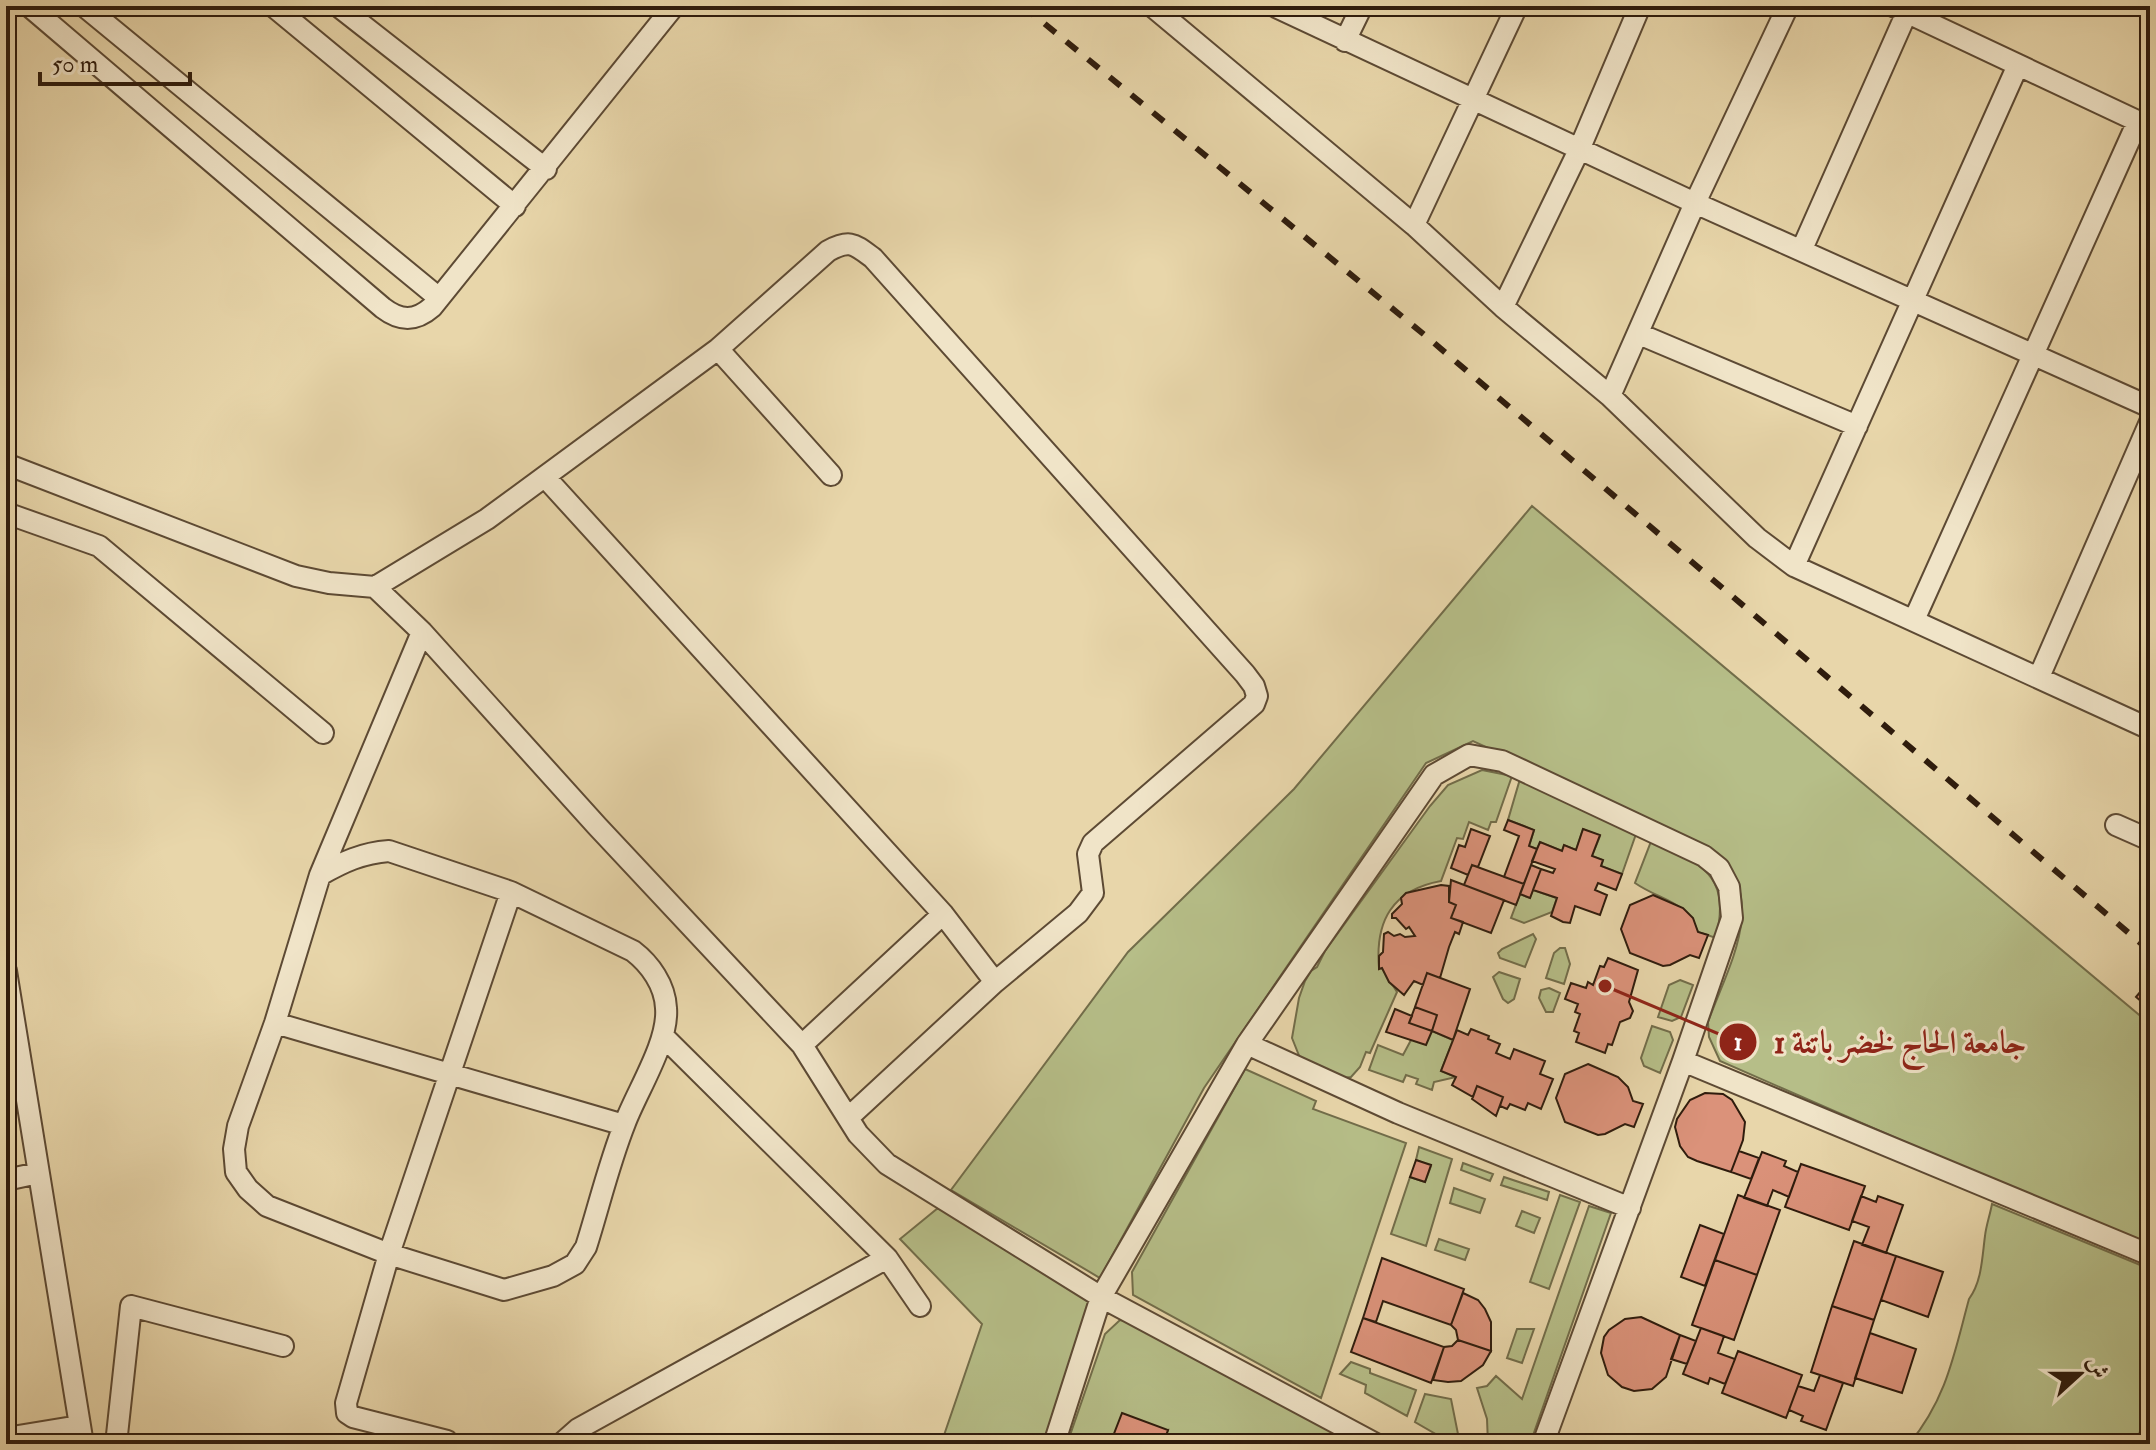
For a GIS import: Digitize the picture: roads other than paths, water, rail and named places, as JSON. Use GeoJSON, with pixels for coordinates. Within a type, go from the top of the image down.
{"type":"FeatureCollection","features":[{"type":"Feature","properties":{"kind":"street"},"geometry":{"type":"LineString","coordinates":[[29,6],[392,315],[401,318],[418,317],[439,298],[546,169],[674,6]]}},
{"type":"Feature","properties":{"kind":"street"},"geometry":{"type":"LineString","coordinates":[[84,6],[439,298]]}},
{"type":"Feature","properties":{"kind":"street"},"geometry":{"type":"LineString","coordinates":[[273,6],[515,206]]}},
{"type":"Feature","properties":{"kind":"street"},"geometry":{"type":"LineString","coordinates":[[338,6],[546,169]]}},
{"type":"Feature","properties":{"kind":"street"},"geometry":{"type":"LineString","coordinates":[[1152,6],[1414,225],[1503,307],[1610,396],[1757,538],[1794,566],[2150,729]]}},
{"type":"Feature","properties":{"kind":"street"},"geometry":{"type":"LineString","coordinates":[[1274,6],[1579,150],[2150,407]]}},
{"type":"Feature","properties":{"kind":"street"},"geometry":{"type":"LineString","coordinates":[[1345,41],[1362,6]]}},
{"type":"Feature","properties":{"kind":"street"},"geometry":{"type":"LineString","coordinates":[[1414,225],[1517,6]]}},
{"type":"Feature","properties":{"kind":"street"},"geometry":{"type":"LineString","coordinates":[[1503,307],[1579,150],[1640,6]]}},
{"type":"Feature","properties":{"kind":"street"},"geometry":{"type":"LineString","coordinates":[[1610,396],[1695,203],[1788,6]]}},
{"type":"Feature","properties":{"kind":"street"},"geometry":{"type":"LineString","coordinates":[[1802,249],[1900,9],[2144,124],[2034,354],[1914,620]]}},
{"type":"Feature","properties":{"kind":"street"},"geometry":{"type":"LineString","coordinates":[[1794,566],[2018,65]]}},
{"type":"Feature","properties":{"kind":"street"},"geometry":{"type":"LineString","coordinates":[[6,464],[296,576],[375,587],[487,519],[718,349],[828,251],[843,244],[855,245],[873,258],[1254,686],[1257,696],[1254,704],[1093,843],[1088,854],[1093,893],[1078,913],[995,982],[849,1117]]}},
{"type":"Feature","properties":{"kind":"street"},"geometry":{"type":"LineString","coordinates":[[1639,334],[1857,426]]}},
{"type":"Feature","properties":{"kind":"street"},"geometry":{"type":"LineString","coordinates":[[718,349],[831,475]]}},
{"type":"Feature","properties":{"kind":"street"},"geometry":{"type":"LineString","coordinates":[[2039,677],[2150,422]]}},
{"type":"Feature","properties":{"kind":"street"},"geometry":{"type":"LineString","coordinates":[[545,477],[943,914],[995,982]]}},
{"type":"Feature","properties":{"kind":"street"},"geometry":{"type":"LineString","coordinates":[[6,513],[99,546],[323,733]]}},
{"type":"Feature","properties":{"kind":"street"},"geometry":{"type":"LineString","coordinates":[[375,587],[422,632],[597,826],[802,1045],[858,1134],[887,1164],[1101,1297],[1376,1444]]}},
{"type":"Feature","properties":{"kind":"street"},"geometry":{"type":"LineString","coordinates":[[320,875],[349,859],[389,851],[511,892],[633,951],[647,962],[659,983],[666,1008],[663,1036],[624,1125],[586,1247],[575,1264],[541,1280],[504,1290],[389,1254],[267,1206],[248,1189],[236,1172],[234,1149],[238,1126],[275,1023],[320,875],[422,632]]}},
{"type":"Feature","properties":{"kind":"street"},"geometry":{"type":"LineString","coordinates":[[1054,1444],[1101,1297],[1247,1044],[1434,775],[1469,755],[1502,761],[1704,856],[1719,868],[1729,887],[1732,918],[1543,1444]]}},
{"type":"Feature","properties":{"kind":"street"},"geometry":{"type":"LineString","coordinates":[[2116,825],[2150,840]]}},
{"type":"Feature","properties":{"kind":"street"},"geometry":{"type":"LineString","coordinates":[[449,1444],[353,1417],[347,1413],[346,1403],[389,1254],[511,892]]}},
{"type":"Feature","properties":{"kind":"street"},"geometry":{"type":"LineString","coordinates":[[802,1045],[943,914]]}},
{"type":"Feature","properties":{"kind":"street"},"geometry":{"type":"LineString","coordinates":[[6,971],[10,1016],[81,1435],[6,1438]]}},
{"type":"Feature","properties":{"kind":"street"},"geometry":{"type":"LineString","coordinates":[[275,1023],[624,1125]]}},
{"type":"Feature","properties":{"kind":"street"},"geometry":{"type":"LineString","coordinates":[[663,1036],[887,1258],[920,1306]]}},
{"type":"Feature","properties":{"kind":"street"},"geometry":{"type":"LineString","coordinates":[[1247,1044],[1408,1117],[1630,1208]]}},
{"type":"Feature","properties":{"kind":"street"},"geometry":{"type":"LineString","coordinates":[[1683,1061],[2150,1255]]}},
{"type":"Feature","properties":{"kind":"street"},"geometry":{"type":"LineString","coordinates":[[6,1180],[38,1173]]}},
{"type":"Feature","properties":{"kind":"street"},"geometry":{"type":"LineString","coordinates":[[561,1444],[578,1429],[887,1258]]}},
{"type":"Feature","properties":{"kind":"street"},"geometry":{"type":"LineString","coordinates":[[116,1444],[131,1306],[283,1346]]}},
{"type":"Feature","properties":{"kind":"railway"},"geometry":{"type":"LineString","coordinates":[[1023,6],[1427,337],[2150,951]]}},
{"type":"Feature","properties":{"kind":"place","name":"جامعة الحاج لخضر باتنة 1"},"geometry":{"type":"Point","coordinates":[1605,986]}}]}
